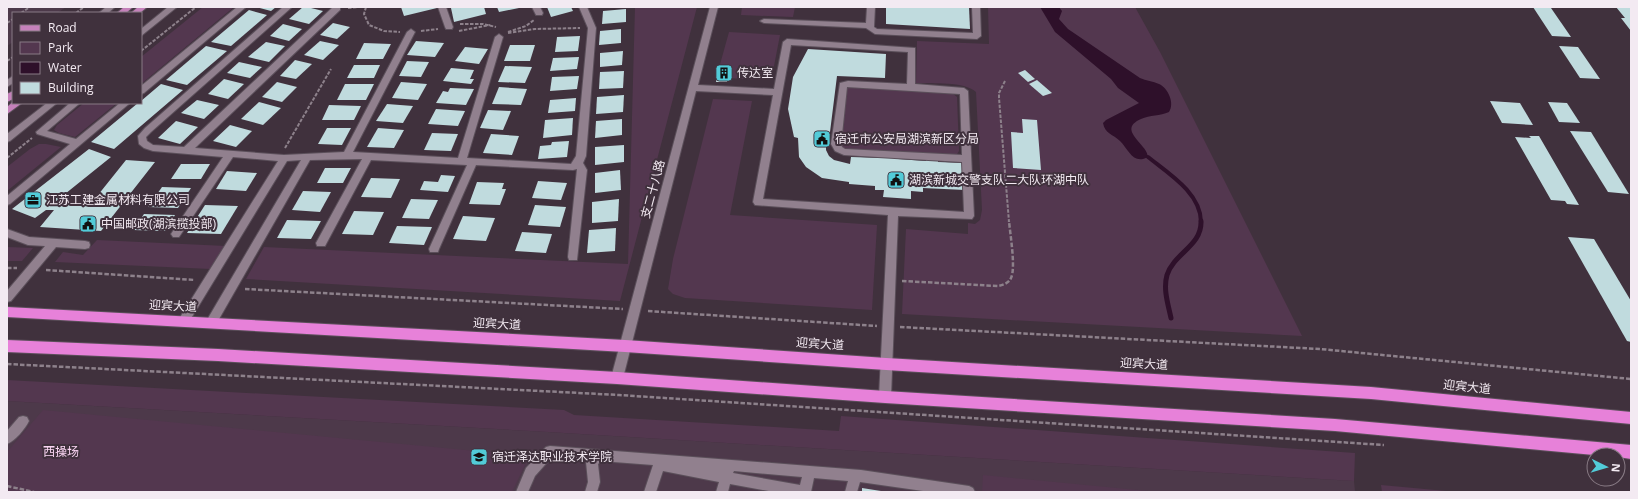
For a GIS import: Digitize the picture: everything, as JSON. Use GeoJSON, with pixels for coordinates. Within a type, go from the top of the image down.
{"type":"FeatureCollection","features":[{"type":"Feature","properties":{"kind":"highway","name":"迎宾大道"},"geometry":{"type":"LineString","coordinates":[[7,312],[626,346],[886,364],[1372,393],[1631,418]]}},
{"type":"Feature","properties":{"kind":"highway"},"geometry":{"type":"LineString","coordinates":[[7,346],[218,355],[617,378],[885,397],[1335,425],[1631,452]]}},
{"type":"Feature","properties":{"kind":"main road"},"geometry":{"type":"LineString","coordinates":[[7,111],[17,104]]}},
{"type":"Feature","properties":{"kind":"street"},"geometry":{"type":"LineString","coordinates":[[142,31],[173,7]]}},
{"type":"Feature","properties":{"kind":"street"},"geometry":{"type":"LineString","coordinates":[[142,90],[242,7]]}},
{"type":"Feature","properties":{"kind":"street"},"geometry":{"type":"LineString","coordinates":[[288,7],[148,130],[142,136],[142,142],[147,146],[281,158],[348,155],[573,167],[578,163],[581,156],[592,28],[583,7]]}},
{"type":"Feature","properties":{"kind":"street"},"geometry":{"type":"LineString","coordinates":[[442,7],[447,27]]}},
{"type":"Feature","properties":{"kind":"street","name":"支二十八路"},"geometry":{"type":"LineString","coordinates":[[617,378],[714,7]]}},
{"type":"Feature","properties":{"kind":"street"},"geometry":{"type":"LineString","coordinates":[[870,26],[872,7]]}},
{"type":"Feature","properties":{"kind":"street"},"geometry":{"type":"LineString","coordinates":[[764,20],[870,26],[870,28],[882,32],[977,36],[976,7]]}},
{"type":"Feature","properties":{"kind":"street"},"geometry":{"type":"LineString","coordinates":[[187,150],[337,8]]}},
{"type":"Feature","properties":{"kind":"street"},"geometry":{"type":"LineString","coordinates":[[348,155],[411,32]]}},
{"type":"Feature","properties":{"kind":"street"},"geometry":{"type":"LineString","coordinates":[[462,161],[502,35]]}},
{"type":"Feature","properties":{"kind":"street"},"geometry":{"type":"LineString","coordinates":[[911,87],[912,50],[787,42],[758,202],[969,216],[967,159],[964,91],[911,87],[843,85],[836,144],[838,149],[844,152],[967,159]]}},
{"type":"Feature","properties":{"kind":"street"},"geometry":{"type":"LineString","coordinates":[[693,88],[777,92]]}},
{"type":"Feature","properties":{"kind":"street"},"geometry":{"type":"LineString","coordinates":[[7,139],[52,104]]}},
{"type":"Feature","properties":{"kind":"street"},"geometry":{"type":"LineString","coordinates":[[40,132],[75,104]]}},
{"type":"Feature","properties":{"kind":"street"},"geometry":{"type":"LineString","coordinates":[[7,201],[125,104]]}},
{"type":"Feature","properties":{"kind":"street"},"geometry":{"type":"LineString","coordinates":[[40,132],[77,143]]}},
{"type":"Feature","properties":{"kind":"street"},"geometry":{"type":"LineString","coordinates":[[176,234],[230,154]]}},
{"type":"Feature","properties":{"kind":"street"},"geometry":{"type":"LineString","coordinates":[[210,323],[308,156]]}},
{"type":"Feature","properties":{"kind":"street"},"geometry":{"type":"LineString","coordinates":[[321,242],[368,156]]}},
{"type":"Feature","properties":{"kind":"street"},"geometry":{"type":"LineString","coordinates":[[183,322],[209,281],[281,158]]}},
{"type":"Feature","properties":{"kind":"street"},"geometry":{"type":"LineString","coordinates":[[434,249],[474,162]]}},
{"type":"Feature","properties":{"kind":"street"},"geometry":{"type":"LineString","coordinates":[[573,257],[582,170],[578,163]]}},
{"type":"Feature","properties":{"kind":"street"},"geometry":{"type":"LineString","coordinates":[[885,397],[893,212]]}},
{"type":"Feature","properties":{"kind":"street"},"geometry":{"type":"LineString","coordinates":[[7,233],[28,241],[85,245]]}},
{"type":"Feature","properties":{"kind":"street"},"geometry":{"type":"LineString","coordinates":[[7,298],[53,243]]}},
{"type":"Feature","properties":{"kind":"street"},"geometry":{"type":"LineString","coordinates":[[7,440],[23,421]]}},
{"type":"Feature","properties":{"kind":"street"},"geometry":{"type":"LineString","coordinates":[[522,492],[530,472],[550,451],[599,455],[660,463],[805,492],[809,472]]}},
{"type":"Feature","properties":{"kind":"street"},"geometry":{"type":"LineString","coordinates":[[591,492],[594,482],[592,462],[599,455]]}},
{"type":"Feature","properties":{"kind":"street"},"geometry":{"type":"LineString","coordinates":[[660,463],[730,465],[854,476],[969,492]]}},
{"type":"Feature","properties":{"kind":"street"},"geometry":{"type":"LineString","coordinates":[[650,492],[660,463]]}},
{"type":"Feature","properties":{"kind":"street"},"geometry":{"type":"LineString","coordinates":[[722,492],[730,465]]}},
{"type":"Feature","properties":{"kind":"street"},"geometry":{"type":"LineString","coordinates":[[851,492],[854,476]]}},
{"type":"Feature","properties":{"kind":"path"},"geometry":{"type":"LineString","coordinates":[[142,50],[196,7]]}},
{"type":"Feature","properties":{"kind":"path"},"geometry":{"type":"LineString","coordinates":[[366,7],[364,14],[369,25],[384,31],[411,32],[466,23],[491,25],[502,35]]}},
{"type":"Feature","properties":{"kind":"path"},"geometry":{"type":"LineString","coordinates":[[502,35],[526,26],[535,20],[538,10]]}},
{"type":"Feature","properties":{"kind":"path"},"geometry":{"type":"LineString","coordinates":[[447,27],[456,31],[466,31],[491,25]]}},
{"type":"Feature","properties":{"kind":"path"},"geometry":{"type":"LineString","coordinates":[[502,35],[535,29],[592,28]]}},
{"type":"Feature","properties":{"kind":"path"},"geometry":{"type":"LineString","coordinates":[[281,158],[331,68]]}},
{"type":"Feature","properties":{"kind":"path"},"geometry":{"type":"LineString","coordinates":[[890,281],[998,286],[1008,283],[1012,278],[1013,267],[999,98],[999,93],[1005,81]]}},
{"type":"Feature","properties":{"kind":"path"},"geometry":{"type":"LineString","coordinates":[[7,158],[40,132]]}},
{"type":"Feature","properties":{"kind":"path"},"geometry":{"type":"LineString","coordinates":[[7,268],[209,281]]}},
{"type":"Feature","properties":{"kind":"path"},"geometry":{"type":"LineString","coordinates":[[231,288],[1320,349],[1631,379]]}},
{"type":"Feature","properties":{"kind":"path"},"geometry":{"type":"LineString","coordinates":[[7,364],[618,396],[1386,445]]}},
{"type":"Feature","properties":{"kind":"path"},"geometry":{"type":"LineString","coordinates":[[7,486],[34,492]]}},
{"type":"Feature","properties":{"kind":"shaded area"},"geometry":{"type":"Polygon","coordinates":[[[7,7],[66,7],[58,12],[12,12],[12,43],[7,46],[7,7]]]}},
{"type":"Feature","properties":{"kind":"shaded area","name":"宿迁泽达职业技术学院"},"geometry":{"type":"Polygon","coordinates":[[[7,401],[1354,481],[1355,492],[7,492],[7,401]]]}},
{"type":"Feature","properties":{"kind":"green space"},"geometry":{"type":"Polygon","coordinates":[[[203,7],[234,7],[142,83],[142,56],[203,7]]]}},
{"type":"Feature","properties":{"kind":"green space"},"geometry":{"type":"Polygon","coordinates":[[[635,7],[697,7],[620,301],[246,279],[264,247],[628,264],[635,7]]]}},
{"type":"Feature","properties":{"kind":"green space"},"geometry":{"type":"Polygon","coordinates":[[[742,7],[795,7],[793,17],[741,15],[742,7]]]}},
{"type":"Feature","properties":{"kind":"green space"},"geometry":{"type":"Polygon","coordinates":[[[988,7],[1135,7],[1160,52],[1302,336],[902,314],[906,229],[968,234],[968,223],[975,224],[980,220],[982,210],[976,92],[971,88],[964,86],[939,83],[916,83],[917,41],[989,44],[988,7]]]}},
{"type":"Feature","properties":{"kind":"green space"},"geometry":{"type":"Polygon","coordinates":[[[729,32],[780,35],[774,66],[769,77],[761,80],[728,78],[730,69],[719,68],[729,32]]]}},
{"type":"Feature","properties":{"kind":"green space"},"geometry":{"type":"Polygon","coordinates":[[[851,86],[952,93],[957,97],[959,151],[957,154],[949,156],[850,151],[843,148],[840,145],[847,87],[851,86]]]}},
{"type":"Feature","properties":{"kind":"green space"},"geometry":{"type":"Polygon","coordinates":[[[713,99],[752,101],[730,215],[877,225],[872,310],[685,298],[673,294],[668,289],[673,259],[713,99]]]}},
{"type":"Feature","properties":{"kind":"green space"},"geometry":{"type":"Polygon","coordinates":[[[83,104],[116,104],[75,137],[59,133],[54,130],[57,125],[83,104]]]}},
{"type":"Feature","properties":{"kind":"green space"},"geometry":{"type":"Polygon","coordinates":[[[39,144],[61,147],[7,191],[7,167],[39,144]]]}},
{"type":"Feature","properties":{"kind":"green space"},"geometry":{"type":"Polygon","coordinates":[[[97,240],[226,246],[211,269],[55,262],[63,252],[83,255],[97,240]]]}},
{"type":"Feature","properties":{"kind":"green space"},"geometry":{"type":"Polygon","coordinates":[[[7,247],[33,248],[22,261],[7,261],[7,247]]]}},
{"type":"Feature","properties":{"kind":"green space"},"geometry":{"type":"Polygon","coordinates":[[[7,380],[564,410],[574,415],[839,431],[841,416],[1355,453],[1354,481],[7,401],[7,380]]]}},
{"type":"Feature","properties":{"kind":"green space","name":"西操场"},"geometry":{"type":"Polygon","coordinates":[[[43,410],[529,456],[512,492],[7,492],[7,452],[43,410]]]}},
{"type":"Feature","properties":{"kind":"green space"},"geometry":{"type":"Polygon","coordinates":[[[983,475],[1158,492],[982,492],[983,475]]]}},
{"type":"Feature","properties":{"kind":"green space"},"geometry":{"type":"Polygon","coordinates":[[[1381,485],[1457,492],[1382,492],[1381,485]]]}},
{"type":"Feature","properties":{"kind":"water"},"geometry":{"type":"Polygon","coordinates":[[[1040,7],[1059,7],[1062,11],[1059,19],[1068,29],[1140,78],[1159,84],[1168,92],[1171,100],[1171,108],[1169,112],[1141,119],[1134,123],[1132,128],[1132,132],[1147,152],[1148,157],[1143,159],[1135,158],[1120,141],[1107,132],[1103,123],[1139,103],[1118,88],[1111,79],[1055,32],[1040,7]]]}},
{"type":"Feature","properties":{"kind":"building"},"geometry":{"type":"Polygon","coordinates":[[[256,7],[276,7],[271,11],[256,7]]]}},
{"type":"Feature","properties":{"kind":"building"},"geometry":{"type":"Polygon","coordinates":[[[303,7],[323,11],[309,24],[289,19],[303,7]]]}},
{"type":"Feature","properties":{"kind":"building"},"geometry":{"type":"Polygon","coordinates":[[[401,7],[437,7],[437,8],[404,16],[401,7]]]}},
{"type":"Feature","properties":{"kind":"building"},"geometry":{"type":"Polygon","coordinates":[[[484,7],[486,14],[454,22],[451,8],[484,7]]]}},
{"type":"Feature","properties":{"kind":"building"},"geometry":{"type":"Polygon","coordinates":[[[497,7],[519,7],[519,8],[499,12],[497,7]]]}},
{"type":"Feature","properties":{"kind":"building"},"geometry":{"type":"Polygon","coordinates":[[[547,7],[571,7],[573,11],[551,17],[547,7]]]}},
{"type":"Feature","properties":{"kind":"building"},"geometry":{"type":"Polygon","coordinates":[[[886,7],[969,7],[970,29],[886,24],[886,7]]]}},
{"type":"Feature","properties":{"kind":"building"},"geometry":{"type":"Polygon","coordinates":[[[1533,7],[1551,8],[1571,37],[1552,36],[1533,7]]]}},
{"type":"Feature","properties":{"kind":"building"},"geometry":{"type":"Polygon","coordinates":[[[1616,7],[1631,8],[1631,31],[1621,18],[1625,18],[1616,7]]]}},
{"type":"Feature","properties":{"kind":"building"},"geometry":{"type":"Polygon","coordinates":[[[626,9],[626,22],[602,24],[603,11],[626,9]]]}},
{"type":"Feature","properties":{"kind":"building"},"geometry":{"type":"Polygon","coordinates":[[[249,10],[267,15],[231,46],[211,42],[249,10]]]}},
{"type":"Feature","properties":{"kind":"building"},"geometry":{"type":"Polygon","coordinates":[[[333,23],[350,27],[337,39],[320,35],[333,23]]]}},
{"type":"Feature","properties":{"kind":"building"},"geometry":{"type":"Polygon","coordinates":[[[283,24],[302,29],[289,41],[270,36],[283,24]]]}},
{"type":"Feature","properties":{"kind":"building"},"geometry":{"type":"Polygon","coordinates":[[[621,29],[621,43],[599,45],[600,31],[621,29]]]}},
{"type":"Feature","properties":{"kind":"building"},"geometry":{"type":"Polygon","coordinates":[[[580,36],[578,51],[555,52],[557,37],[580,36]]]}},
{"type":"Feature","properties":{"kind":"building"},"geometry":{"type":"Polygon","coordinates":[[[320,41],[339,45],[323,60],[304,55],[320,41]]]}},
{"type":"Feature","properties":{"kind":"building"},"geometry":{"type":"Polygon","coordinates":[[[416,41],[444,43],[435,57],[407,55],[416,41]]]}},
{"type":"Feature","properties":{"kind":"building"},"geometry":{"type":"Polygon","coordinates":[[[266,42],[285,46],[269,62],[248,57],[266,42]]]}},
{"type":"Feature","properties":{"kind":"building"},"geometry":{"type":"Polygon","coordinates":[[[364,43],[391,44],[383,59],[356,59],[364,43]]]}},
{"type":"Feature","properties":{"kind":"building"},"geometry":{"type":"Polygon","coordinates":[[[510,45],[535,45],[530,61],[504,61],[510,45]]]}},
{"type":"Feature","properties":{"kind":"building"},"geometry":{"type":"Polygon","coordinates":[[[206,46],[227,51],[187,85],[166,80],[206,46]]]}},
{"type":"Feature","properties":{"kind":"building"},"geometry":{"type":"Polygon","coordinates":[[[1559,46],[1578,47],[1600,79],[1580,78],[1559,46]]]}},
{"type":"Feature","properties":{"kind":"building"},"geometry":{"type":"Polygon","coordinates":[[[465,47],[488,49],[479,64],[455,61],[465,47]]]}},
{"type":"Feature","properties":{"kind":"building"},"geometry":{"type":"Polygon","coordinates":[[[808,49],[886,54],[885,78],[837,76],[829,140],[826,140],[826,150],[829,156],[834,160],[850,164],[851,157],[883,158],[883,155],[898,156],[898,159],[926,161],[927,157],[938,158],[938,162],[964,163],[965,190],[923,188],[923,192],[911,191],[911,199],[883,197],[884,190],[875,190],[875,186],[849,184],[849,182],[822,178],[806,167],[799,157],[798,138],[794,137],[788,109],[793,77],[808,49]]]}},
{"type":"Feature","properties":{"kind":"building"},"geometry":{"type":"Polygon","coordinates":[[[623,51],[622,65],[600,67],[600,53],[623,51]]]}},
{"type":"Feature","properties":{"kind":"building"},"geometry":{"type":"Polygon","coordinates":[[[579,57],[577,69],[550,71],[553,58],[579,57]]]}},
{"type":"Feature","properties":{"kind":"building"},"geometry":{"type":"Polygon","coordinates":[[[295,60],[312,64],[296,79],[280,76],[295,60]]]}},
{"type":"Feature","properties":{"kind":"building"},"geometry":{"type":"Polygon","coordinates":[[[407,61],[429,62],[421,77],[399,76],[407,61]]]}},
{"type":"Feature","properties":{"kind":"building"},"geometry":{"type":"Polygon","coordinates":[[[239,62],[262,67],[250,78],[227,73],[239,62]]]}},
{"type":"Feature","properties":{"kind":"building"},"geometry":{"type":"Polygon","coordinates":[[[354,65],[380,65],[374,78],[347,78],[354,65]]]}},
{"type":"Feature","properties":{"kind":"building"},"geometry":{"type":"Polygon","coordinates":[[[505,66],[532,67],[525,83],[498,82],[505,66]]]}},
{"type":"Feature","properties":{"kind":"building"},"geometry":{"type":"Polygon","coordinates":[[[451,68],[474,70],[470,79],[474,79],[471,84],[443,81],[451,68]]]}},
{"type":"Feature","properties":{"kind":"building","name":"传达室"},"geometry":{"type":"Polygon","coordinates":[[[719,68],[730,69],[727,82],[716,82],[719,68]]]}},
{"type":"Feature","properties":{"kind":"building"},"geometry":{"type":"Polygon","coordinates":[[[1025,70],[1035,79],[1028,82],[1018,73],[1025,70]]]}},
{"type":"Feature","properties":{"kind":"building"},"geometry":{"type":"Polygon","coordinates":[[[624,71],[623,88],[599,89],[600,72],[624,71]]]}},
{"type":"Feature","properties":{"kind":"building"},"geometry":{"type":"Polygon","coordinates":[[[579,76],[577,89],[550,91],[552,77],[579,76]]]}},
{"type":"Feature","properties":{"kind":"building"},"geometry":{"type":"Polygon","coordinates":[[[224,79],[244,84],[228,99],[208,94],[224,79]]]}},
{"type":"Feature","properties":{"kind":"building"},"geometry":{"type":"Polygon","coordinates":[[[1037,80],[1052,93],[1043,96],[1029,84],[1037,80]]]}},
{"type":"Feature","properties":{"kind":"building"},"geometry":{"type":"Polygon","coordinates":[[[277,82],[297,87],[282,102],[262,97],[277,82]]]}},
{"type":"Feature","properties":{"kind":"building"},"geometry":{"type":"Polygon","coordinates":[[[401,82],[427,84],[418,100],[392,98],[401,82]]]}},
{"type":"Feature","properties":{"kind":"building"},"geometry":{"type":"Polygon","coordinates":[[[161,84],[183,90],[114,149],[91,142],[137,104],[142,104],[142,100],[161,84]]]}},
{"type":"Feature","properties":{"kind":"building"},"geometry":{"type":"Polygon","coordinates":[[[345,84],[374,84],[366,100],[337,100],[345,84]]]}},
{"type":"Feature","properties":{"kind":"building"},"geometry":{"type":"Polygon","coordinates":[[[499,87],[527,89],[521,105],[492,104],[499,87]]]}},
{"type":"Feature","properties":{"kind":"building"},"geometry":{"type":"Polygon","coordinates":[[[450,88],[474,89],[466,105],[436,103],[443,91],[448,92],[450,88]]]}},
{"type":"Feature","properties":{"kind":"building"},"geometry":{"type":"Polygon","coordinates":[[[624,95],[623,112],[596,114],[597,97],[624,95]]]}},
{"type":"Feature","properties":{"kind":"building"},"geometry":{"type":"Polygon","coordinates":[[[576,98],[575,111],[548,113],[550,100],[576,98]]]}},
{"type":"Feature","properties":{"kind":"building"},"geometry":{"type":"Polygon","coordinates":[[[197,100],[219,105],[204,119],[181,113],[197,100]]]}},
{"type":"Feature","properties":{"kind":"building"},"geometry":{"type":"Polygon","coordinates":[[[1490,101],[1520,103],[1533,125],[1502,123],[1490,101]]]}},
{"type":"Feature","properties":{"kind":"building"},"geometry":{"type":"Polygon","coordinates":[[[259,102],[281,108],[263,125],[241,119],[259,102]]]}},
{"type":"Feature","properties":{"kind":"building"},"geometry":{"type":"Polygon","coordinates":[[[1548,102],[1567,103],[1580,123],[1559,122],[1548,102]]]}},
{"type":"Feature","properties":{"kind":"building"},"geometry":{"type":"Polygon","coordinates":[[[387,104],[413,106],[403,123],[376,121],[387,104]]]}},
{"type":"Feature","properties":{"kind":"building"},"geometry":{"type":"Polygon","coordinates":[[[329,105],[361,106],[354,120],[322,120],[329,105]]]}},
{"type":"Feature","properties":{"kind":"building"},"geometry":{"type":"Polygon","coordinates":[[[436,109],[465,111],[458,126],[428,124],[436,109]]]}},
{"type":"Feature","properties":{"kind":"building"},"geometry":{"type":"Polygon","coordinates":[[[488,110],[511,111],[503,130],[480,128],[488,110]]]}},
{"type":"Feature","properties":{"kind":"building"},"geometry":{"type":"Polygon","coordinates":[[[573,118],[572,135],[543,138],[545,120],[573,118]]]}},
{"type":"Feature","properties":{"kind":"building"},"geometry":{"type":"Polygon","coordinates":[[[622,119],[622,135],[595,138],[596,121],[622,119]]]}},
{"type":"Feature","properties":{"kind":"building"},"geometry":{"type":"Polygon","coordinates":[[[1022,119],[1037,120],[1041,170],[1013,168],[1011,132],[1023,133],[1022,119]]]}},
{"type":"Feature","properties":{"kind":"building"},"geometry":{"type":"Polygon","coordinates":[[[176,121],[198,127],[180,144],[158,138],[176,121]]]}},
{"type":"Feature","properties":{"kind":"building"},"geometry":{"type":"Polygon","coordinates":[[[230,125],[252,131],[236,147],[213,141],[230,125]]]}},
{"type":"Feature","properties":{"kind":"building"},"geometry":{"type":"Polygon","coordinates":[[[327,128],[351,128],[342,145],[318,144],[327,128]]]}},
{"type":"Feature","properties":{"kind":"building"},"geometry":{"type":"Polygon","coordinates":[[[378,128],[404,130],[394,148],[367,147],[378,128]]]}},
{"type":"Feature","properties":{"kind":"building"},"geometry":{"type":"Polygon","coordinates":[[[1570,131],[1591,132],[1629,194],[1608,192],[1570,131]]]}},
{"type":"Feature","properties":{"kind":"building"},"geometry":{"type":"Polygon","coordinates":[[[432,133],[458,134],[451,151],[424,150],[432,133]]]}},
{"type":"Feature","properties":{"kind":"building"},"geometry":{"type":"Polygon","coordinates":[[[491,134],[519,136],[512,155],[483,153],[491,134]]]}},
{"type":"Feature","properties":{"kind":"building"},"geometry":{"type":"Polygon","coordinates":[[[1529,136],[1539,136],[1579,205],[1567,204],[1565,201],[1551,200],[1515,137],[1531,138],[1529,136]]]}},
{"type":"Feature","properties":{"kind":"building"},"geometry":{"type":"Polygon","coordinates":[[[569,141],[567,157],[538,159],[540,146],[551,145],[552,142],[569,141]]]}},
{"type":"Feature","properties":{"kind":"building"},"geometry":{"type":"Polygon","coordinates":[[[624,145],[624,162],[595,165],[595,147],[624,145]]]}},
{"type":"Feature","properties":{"kind":"building"},"geometry":{"type":"Polygon","coordinates":[[[89,149],[111,157],[55,202],[90,205],[126,160],[155,162],[101,231],[40,227],[54,210],[46,210],[35,218],[12,209],[89,149]]]}},
{"type":"Feature","properties":{"kind":"building"},"geometry":{"type":"Polygon","coordinates":[[[181,164],[210,164],[201,179],[171,179],[181,164]]]}},
{"type":"Feature","properties":{"kind":"building"},"geometry":{"type":"Polygon","coordinates":[[[325,168],[351,168],[343,183],[317,183],[325,168]]]}},
{"type":"Feature","properties":{"kind":"building"},"geometry":{"type":"Polygon","coordinates":[[[620,170],[621,190],[595,193],[595,173],[620,170]]]}},
{"type":"Feature","properties":{"kind":"building"},"geometry":{"type":"Polygon","coordinates":[[[227,171],[257,173],[246,191],[216,189],[227,171]]]}},
{"type":"Feature","properties":{"kind":"building"},"geometry":{"type":"Polygon","coordinates":[[[441,175],[455,176],[448,192],[420,190],[424,181],[438,182],[441,175]]]}},
{"type":"Feature","properties":{"kind":"building"},"geometry":{"type":"Polygon","coordinates":[[[371,178],[400,179],[391,198],[361,197],[371,178]]]}},
{"type":"Feature","properties":{"kind":"building"},"geometry":{"type":"Polygon","coordinates":[[[538,181],[567,183],[561,200],[532,198],[538,181]]]}},
{"type":"Feature","properties":{"kind":"building"},"geometry":{"type":"Polygon","coordinates":[[[477,182],[504,183],[502,189],[506,189],[500,205],[469,204],[477,182]]]}},
{"type":"Feature","properties":{"kind":"building"},"geometry":{"type":"Polygon","coordinates":[[[162,187],[191,188],[178,208],[148,207],[162,187]]]}},
{"type":"Feature","properties":{"kind":"building"},"geometry":{"type":"Polygon","coordinates":[[[303,191],[331,192],[320,212],[292,210],[303,191]]]}},
{"type":"Feature","properties":{"kind":"building"},"geometry":{"type":"Polygon","coordinates":[[[411,199],[438,200],[429,219],[402,218],[411,199]]]}},
{"type":"Feature","properties":{"kind":"building"},"geometry":{"type":"Polygon","coordinates":[[[619,199],[618,221],[592,223],[592,202],[619,199]]]}},
{"type":"Feature","properties":{"kind":"building"},"geometry":{"type":"Polygon","coordinates":[[[205,205],[238,206],[221,234],[187,233],[205,205]]]}},
{"type":"Feature","properties":{"kind":"building"},"geometry":{"type":"Polygon","coordinates":[[[535,205],[566,207],[560,227],[528,225],[535,205]]]}},
{"type":"Feature","properties":{"kind":"building"},"geometry":{"type":"Polygon","coordinates":[[[354,211],[384,212],[373,235],[342,234],[354,211]]]}},
{"type":"Feature","properties":{"kind":"building"},"geometry":{"type":"Polygon","coordinates":[[[144,214],[175,215],[165,231],[133,230],[144,214]]]}},
{"type":"Feature","properties":{"kind":"building"},"geometry":{"type":"Polygon","coordinates":[[[463,216],[495,218],[486,241],[453,239],[463,216]]]}},
{"type":"Feature","properties":{"kind":"building"},"geometry":{"type":"Polygon","coordinates":[[[287,220],[321,221],[311,239],[277,238],[287,220]]]}},
{"type":"Feature","properties":{"kind":"building"},"geometry":{"type":"Polygon","coordinates":[[[397,226],[432,227],[424,245],[389,243],[397,226]]]}},
{"type":"Feature","properties":{"kind":"building"},"geometry":{"type":"Polygon","coordinates":[[[616,228],[615,251],[587,253],[589,230],[616,228]]]}},
{"type":"Feature","properties":{"kind":"building"},"geometry":{"type":"Polygon","coordinates":[[[522,232],[552,234],[546,253],[515,251],[522,232]]]}},
{"type":"Feature","properties":{"kind":"building"},"geometry":{"type":"Polygon","coordinates":[[[1568,237],[1594,239],[1631,301],[1631,342],[1627,341],[1568,237]]]}},
{"type":"Feature","properties":{"kind":"building"},"geometry":{"type":"Polygon","coordinates":[[[862,488],[881,491],[881,492],[862,492],[862,488]]]}},
{"type":"Feature","properties":{"kind":"waterway"},"geometry":{"type":"LineString","coordinates":[[1148,157],[1174,177],[1190,193],[1200,212],[1201,221]]}},
{"type":"Feature","properties":{"kind":"waterway"},"geometry":{"type":"LineString","coordinates":[[1171,318],[1167,302],[1167,275],[1175,261],[1197,237],[1201,221]]}},
{"type":"Feature","properties":{"kind":"place","name":"传达室"},"geometry":{"type":"Point","coordinates":[724,73]}},
{"type":"Feature","properties":{"kind":"place","name":"宿迁市公安局湖滨新区分局"},"geometry":{"type":"Point","coordinates":[822,139]}},
{"type":"Feature","properties":{"kind":"place","name":"湖滨新城交警支队二大队环湖中队"},"geometry":{"type":"Point","coordinates":[896,180]}},
{"type":"Feature","properties":{"kind":"place","name":"江苏工建金属材料有限公司"},"geometry":{"type":"Point","coordinates":[33,200]}},
{"type":"Feature","properties":{"kind":"place","name":"中国邮政(湖滨揽投部)"},"geometry":{"type":"Point","coordinates":[88,224]}},
{"type":"Feature","properties":{"kind":"place","name":"宿迁泽达职业技术学院"},"geometry":{"type":"Point","coordinates":[479,457]}}]}
